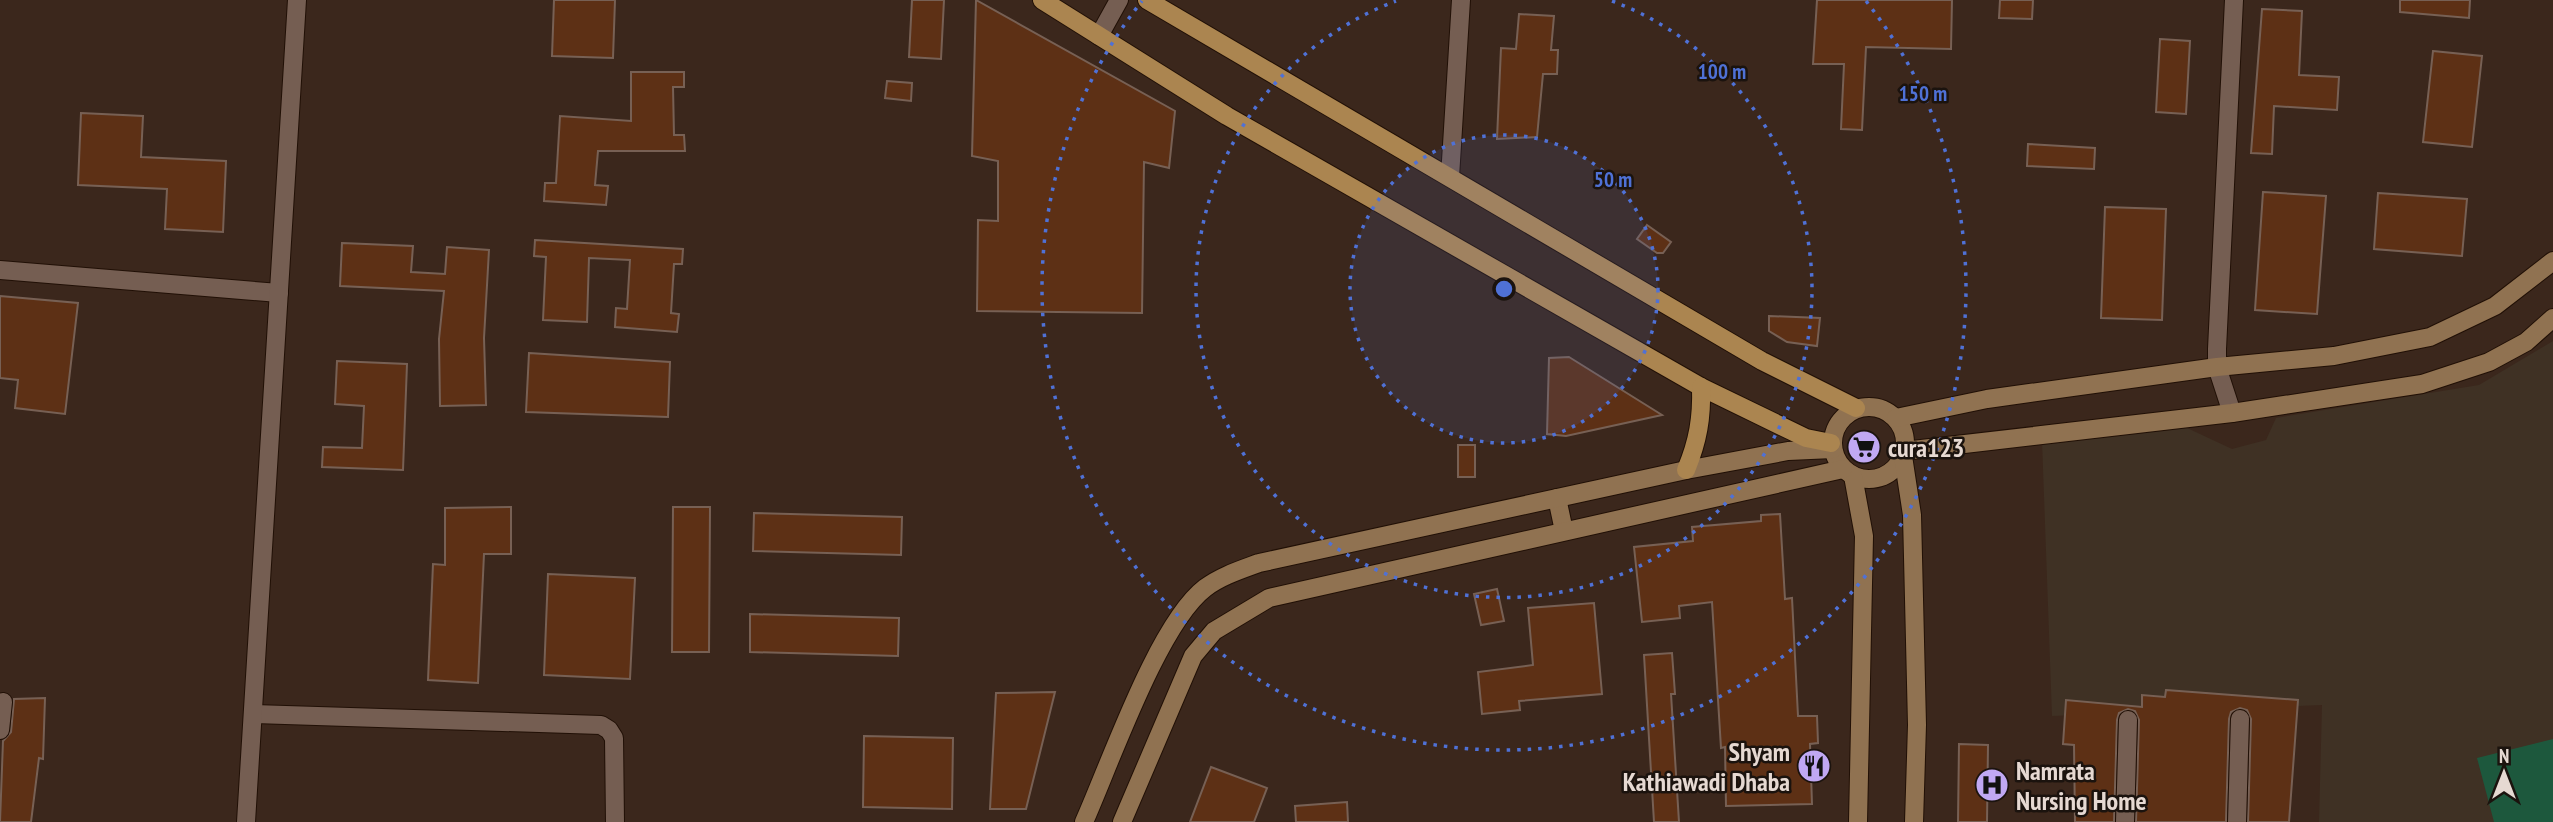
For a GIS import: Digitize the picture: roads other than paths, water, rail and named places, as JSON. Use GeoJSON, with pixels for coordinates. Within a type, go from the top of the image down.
{"type":"FeatureCollection","features":[{"type":"Feature","properties":{"kind":"main road"},"geometry":{"type":"LineString","coordinates":[[1042,0],[1239,123],[1701,387],[1806,438],[1832,446],[1848,472],[1864,536],[1858,822]]}},
{"type":"Feature","properties":{"kind":"main road"},"geometry":{"type":"LineString","coordinates":[[1147,0],[1762,361],[1856,408],[1880,408],[1896,418],[1904,432],[1904,454],[1912,515],[1917,725],[1914,822]]}},
{"type":"Feature","properties":{"kind":"main road"},"geometry":{"type":"LineString","coordinates":[[1896,418],[1987,399],[2217,367],[2334,356],[2430,337],[2495,306],[2553,261]]}},
{"type":"Feature","properties":{"kind":"main road"},"geometry":{"type":"LineString","coordinates":[[1122,822],[1192,656],[1214,631],[1269,598],[1564,531],[1848,472],[1864,479],[1888,474],[1904,454],[2232,413],[2423,384],[2489,362],[2526,342],[2553,318]]}},
{"type":"Feature","properties":{"kind":"main road"},"geometry":{"type":"LineString","coordinates":[[1686,470],[1699,440],[1701,387]]}},
{"type":"Feature","properties":{"kind":"main road"},"geometry":{"type":"LineString","coordinates":[[1832,446],[1837,424],[1856,408]]}},
{"type":"Feature","properties":{"kind":"main road"},"geometry":{"type":"LineString","coordinates":[[1084,822],[1162,643],[1184,608],[1204,589],[1228,574],[1259,563],[1686,470],[1788,451],[1832,446]]}},
{"type":"Feature","properties":{"kind":"main road"},"geometry":{"type":"LineString","coordinates":[[1557,498],[1564,531]]}},
{"type":"Feature","properties":{"kind":"street"},"geometry":{"type":"LineString","coordinates":[[246,822],[298,0]]}},
{"type":"Feature","properties":{"kind":"street"},"geometry":{"type":"LineString","coordinates":[[1099,36],[1119,0]]}},
{"type":"Feature","properties":{"kind":"street"},"geometry":{"type":"LineString","coordinates":[[1450,177],[1461,0]]}},
{"type":"Feature","properties":{"kind":"street"},"geometry":{"type":"LineString","coordinates":[[2232,413],[2217,367],[2234,0]]}},
{"type":"Feature","properties":{"kind":"street"},"geometry":{"type":"LineString","coordinates":[[0,270],[279,293]]}},
{"type":"Feature","properties":{"kind":"street"},"geometry":{"type":"LineString","coordinates":[[0,730],[3,702]]}},
{"type":"Feature","properties":{"kind":"street"},"geometry":{"type":"LineString","coordinates":[[253,714],[601,725],[610,730],[614,738],[615,822]]}},
{"type":"Feature","properties":{"kind":"street"},"geometry":{"type":"LineString","coordinates":[[2237,822],[2240,719]]}},
{"type":"Feature","properties":{"kind":"street"},"geometry":{"type":"LineString","coordinates":[[2125,822],[2128,720]]}},
{"type":"Feature","properties":{"kind":"place","name":"cura123"},"geometry":{"type":"Point","coordinates":[1864,447]}},
{"type":"Feature","properties":{"kind":"place","name":"Shyam Kathiawadi Dhaba"},"geometry":{"type":"Point","coordinates":[1814,766]}},
{"type":"Feature","properties":{"kind":"place","name":"Namrata Nursing Home"},"geometry":{"type":"Point","coordinates":[1992,785]}}]}
